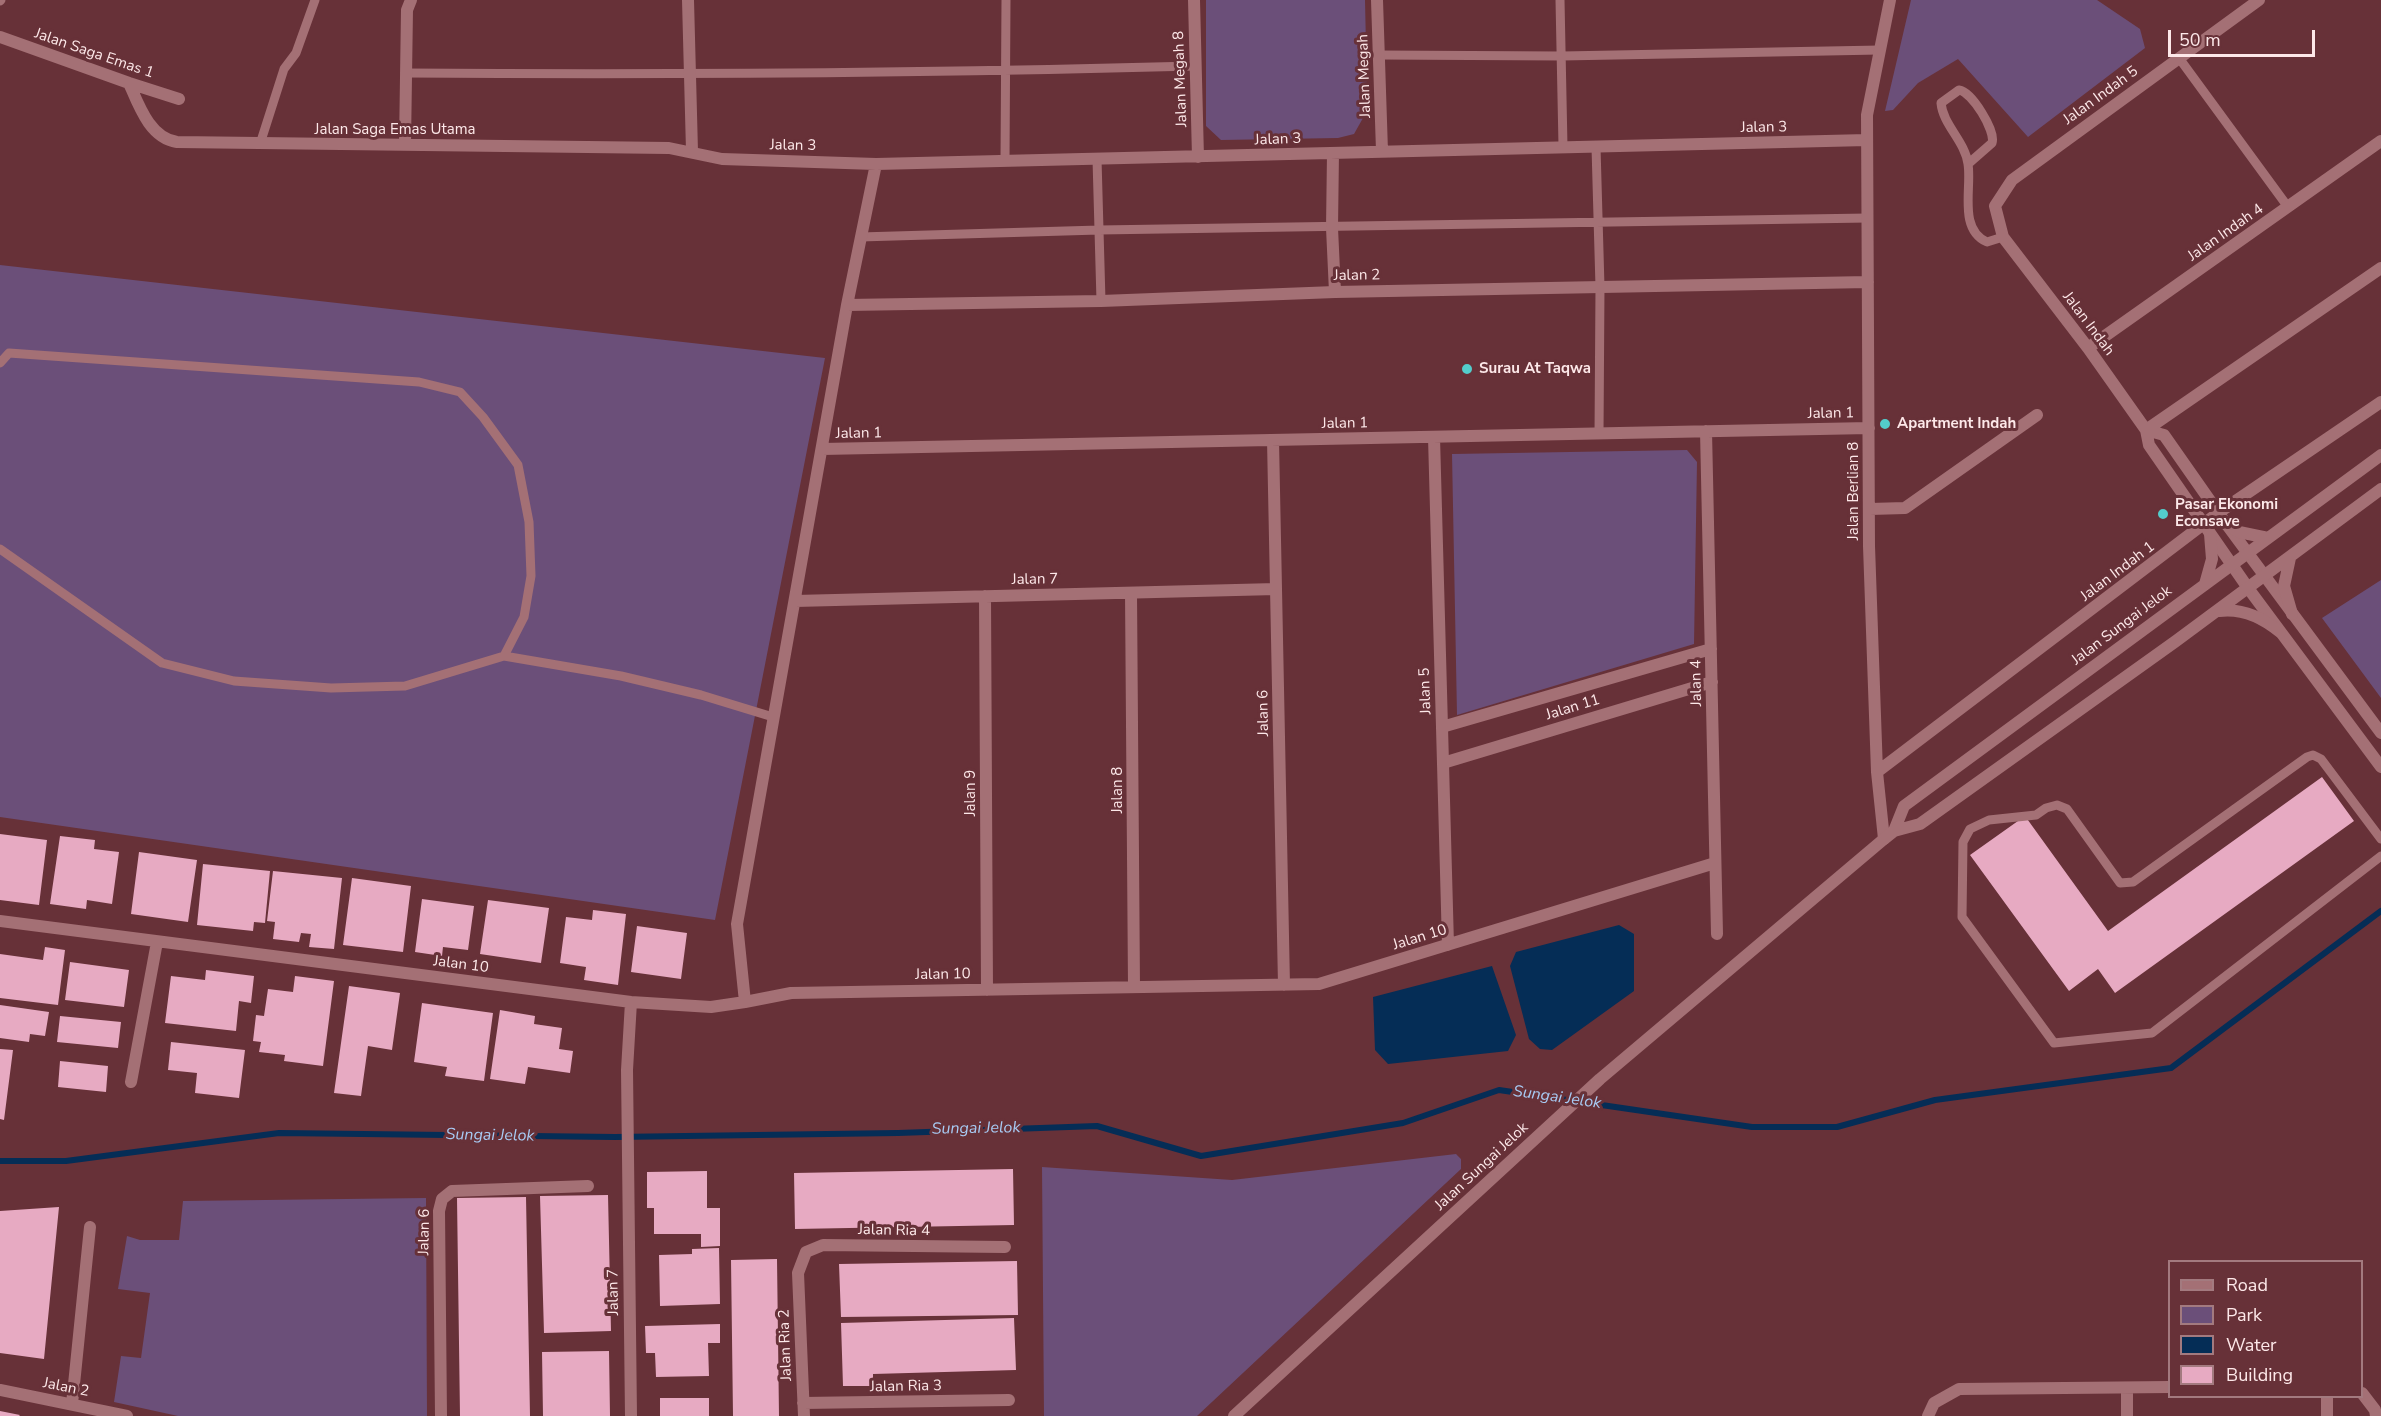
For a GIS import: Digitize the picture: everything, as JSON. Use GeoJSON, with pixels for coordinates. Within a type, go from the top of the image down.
{"type":"FeatureCollection","features":[{"type":"Feature","properties":{"kind":"street"},"geometry":{"type":"LineString","coordinates":[[405,144],[406,10],[411,0]]}},
{"type":"Feature","properties":{"kind":"street"},"geometry":{"type":"LineString","coordinates":[[688,0],[692,151]]}},
{"type":"Feature","properties":{"kind":"street","name":"Jalan Megah 8"},"geometry":{"type":"LineString","coordinates":[[1194,0],[1198,157]]}},
{"type":"Feature","properties":{"kind":"street","name":"Jalan Megah"},"geometry":{"type":"LineString","coordinates":[[1377,0],[1382,151]]}},
{"type":"Feature","properties":{"kind":"street","name":"Jalan Berlian 8"},"geometry":{"type":"LineString","coordinates":[[1889,835],[1877,772],[1869,546],[1867,115],[1890,0]]}},
{"type":"Feature","properties":{"kind":"street","name":"Jalan Indah 5"},"geometry":{"type":"LineString","coordinates":[[2003,237],[1995,206],[2012,180],[2179,58],[2251,2]]}},
{"type":"Feature","properties":{"kind":"street","name":"Jalan Saga Emas 1"},"geometry":{"type":"LineString","coordinates":[[0,38],[179,99]]}},
{"type":"Feature","properties":{"kind":"street","name":"Jalan Saga Emas Utama"},"geometry":{"type":"LineString","coordinates":[[129,83],[149,123],[167,141],[669,148],[692,151]]}},
{"type":"Feature","properties":{"kind":"street","name":"Jalan 3"},"geometry":{"type":"LineString","coordinates":[[692,151],[722,159],[876,164],[1867,140]]}},
{"type":"Feature","properties":{"kind":"street","name":"Jalan Indah 4"},"geometry":{"type":"LineString","coordinates":[[2088,348],[2288,207],[2379,147]]}},
{"type":"Feature","properties":{"kind":"street"},"geometry":{"type":"LineString","coordinates":[[1334,153],[1332,228],[1335,291]]}},
{"type":"Feature","properties":{"kind":"street"},"geometry":{"type":"LineString","coordinates":[[745,1002],[737,924],[847,305],[876,164]]}},
{"type":"Feature","properties":{"kind":"street","name":"Jalan Indah"},"geometry":{"type":"LineString","coordinates":[[2003,237],[2088,348],[2146,430],[2149,445],[2248,588],[2381,765]]}},
{"type":"Feature","properties":{"kind":"street"},"geometry":{"type":"LineString","coordinates":[[2146,430],[2381,268]]}},
{"type":"Feature","properties":{"kind":"street","name":"Jalan 2"},"geometry":{"type":"LineString","coordinates":[[847,305],[1101,301],[1335,291],[1868,282]]}},
{"type":"Feature","properties":{"kind":"street","name":"Jalan Indah 1"},"geometry":{"type":"LineString","coordinates":[[1877,772],[2207,530],[2218,513],[2381,402]]}},
{"type":"Feature","properties":{"kind":"street"},"geometry":{"type":"LineString","coordinates":[[1870,509],[1905,508],[2037,415]]}},
{"type":"Feature","properties":{"kind":"street","name":"Jalan 1"},"geometry":{"type":"LineString","coordinates":[[822,449],[1869,428]]}},
{"type":"Feature","properties":{"kind":"street","name":"Jalan Indah"},"geometry":{"type":"LineString","coordinates":[[2146,430],[2164,435],[2218,513],[2381,733]]}},
{"type":"Feature","properties":{"kind":"street","name":"Jalan 4"},"geometry":{"type":"LineString","coordinates":[[1706,431],[1717,934]]}},
{"type":"Feature","properties":{"kind":"street","name":"Jalan 5"},"geometry":{"type":"LineString","coordinates":[[1434,437],[1448,945]]}},
{"type":"Feature","properties":{"kind":"street","name":"Jalan 6"},"geometry":{"type":"LineString","coordinates":[[1273,440],[1284,985]]}},
{"type":"Feature","properties":{"kind":"street","name":"Jalan Sungai Jelok"},"geometry":{"type":"LineString","coordinates":[[1889,835],[1904,806],[2381,455]]}},
{"type":"Feature","properties":{"kind":"street","name":"Jalan Sungai Jelok"},"geometry":{"type":"LineString","coordinates":[[1234,1416],[1600,1079],[1889,835],[1920,824],[2216,612],[2381,489]]}},
{"type":"Feature","properties":{"kind":"street"},"geometry":{"type":"LineString","coordinates":[[2227,525],[2239,532],[2268,537]]}},
{"type":"Feature","properties":{"kind":"street"},"geometry":{"type":"LineString","coordinates":[[2205,584],[2212,559],[2207,530]]}},
{"type":"Feature","properties":{"kind":"street"},"geometry":{"type":"LineString","coordinates":[[2290,558],[2284,586],[2292,614]]}},
{"type":"Feature","properties":{"kind":"street","name":"Jalan 7"},"geometry":{"type":"LineString","coordinates":[[795,601],[1276,589]]}},
{"type":"Feature","properties":{"kind":"street","name":"Jalan 8"},"geometry":{"type":"LineString","coordinates":[[1131,593],[1134,987]]}},
{"type":"Feature","properties":{"kind":"street","name":"Jalan 9"},"geometry":{"type":"LineString","coordinates":[[985,596],[987,990]]}},
{"type":"Feature","properties":{"kind":"street"},"geometry":{"type":"LineString","coordinates":[[2216,612],[2231,610],[2252,614],[2267,621],[2280,632]]}},
{"type":"Feature","properties":{"kind":"street","name":"Jalan 11"},"geometry":{"type":"LineString","coordinates":[[1442,727],[1711,649]]}},
{"type":"Feature","properties":{"kind":"street"},"geometry":{"type":"LineString","coordinates":[[2312,674],[2328,662]]}},
{"type":"Feature","properties":{"kind":"street","name":"Jalan 11"},"geometry":{"type":"LineString","coordinates":[[1443,763],[1712,682]]}},
{"type":"Feature","properties":{"kind":"street","name":"Jalan 10"},"geometry":{"type":"LineString","coordinates":[[0,921],[631,1002],[711,1007],[791,993],[1319,984],[1715,863]]}},
{"type":"Feature","properties":{"kind":"street"},"geometry":{"type":"LineString","coordinates":[[131,1082],[157,942]]}},
{"type":"Feature","properties":{"kind":"street","name":"Jalan 7"},"geometry":{"type":"LineString","coordinates":[[631,1002],[627,1071],[631,1416]]}},
{"type":"Feature","properties":{"kind":"street","name":"Jalan 6"},"geometry":{"type":"LineString","coordinates":[[441,1416],[439,1211],[442,1199],[452,1191],[588,1186]]}},
{"type":"Feature","properties":{"kind":"street"},"geometry":{"type":"LineString","coordinates":[[72,1404],[90,1227]]}},
{"type":"Feature","properties":{"kind":"street","name":"Jalan Ria 4"},"geometry":{"type":"LineString","coordinates":[[798,1273],[806,1252],[822,1245],[1005,1247]]}},
{"type":"Feature","properties":{"kind":"street","name":"Jalan Ria 2"},"geometry":{"type":"LineString","coordinates":[[798,1273],[804,1410]]}},
{"type":"Feature","properties":{"kind":"street"},"geometry":{"type":"LineString","coordinates":[[1928,1416],[1934,1403],[1959,1389],[2168,1387]]}},
{"type":"Feature","properties":{"kind":"street"},"geometry":{"type":"LineString","coordinates":[[2127,1388],[2127,1416]]}},
{"type":"Feature","properties":{"kind":"street","name":"Jalan 2"},"geometry":{"type":"LineString","coordinates":[[0,1390],[127,1416]]}},
{"type":"Feature","properties":{"kind":"street"},"geometry":{"type":"LineString","coordinates":[[2363,1395],[2375,1410],[2376,1416]]}},
{"type":"Feature","properties":{"kind":"street"},"geometry":{"type":"LineString","coordinates":[[2327,1398],[2327,1416]]}},
{"type":"Feature","properties":{"kind":"street","name":"Jalan Ria 3"},"geometry":{"type":"LineString","coordinates":[[804,1410],[1009,1400]]}},
{"type":"Feature","properties":{"kind":"lane"},"geometry":{"type":"LineString","coordinates":[[260,144],[284,69],[296,52],[315,0]]}},
{"type":"Feature","properties":{"kind":"lane"},"geometry":{"type":"LineString","coordinates":[[1005,161],[1006,0]]}},
{"type":"Feature","properties":{"kind":"lane"},"geometry":{"type":"LineString","coordinates":[[1560,0],[1563,146]]}},
{"type":"Feature","properties":{"kind":"lane"},"geometry":{"type":"LineString","coordinates":[[1379,55],[1562,56],[1880,50]]}},
{"type":"Feature","properties":{"kind":"lane"},"geometry":{"type":"LineString","coordinates":[[2179,58],[2288,207]]}},
{"type":"Feature","properties":{"kind":"lane"},"geometry":{"type":"LineString","coordinates":[[405,73],[690,75],[1004,72],[1195,66]]}},
{"type":"Feature","properties":{"kind":"lane"},"geometry":{"type":"LineString","coordinates":[[1968,164],[1992,143],[1993,133],[1970,95],[1959,90],[1941,104],[1942,110],[1962,143],[1968,164],[1970,220],[1980,239],[1987,242],[2003,237]]}},
{"type":"Feature","properties":{"kind":"lane"},"geometry":{"type":"LineString","coordinates":[[1596,147],[1600,287],[1599,434]]}},
{"type":"Feature","properties":{"kind":"lane"},"geometry":{"type":"LineString","coordinates":[[1097,159],[1101,301]]}},
{"type":"Feature","properties":{"kind":"lane"},"geometry":{"type":"LineString","coordinates":[[860,237],[1099,230],[1868,218]]}},
{"type":"Feature","properties":{"kind":"lane"},"geometry":{"type":"LineString","coordinates":[[0,363],[9,353],[33,354],[419,382],[460,392],[483,417],[518,465],[529,522],[531,576],[524,617],[504,656]]}},
{"type":"Feature","properties":{"kind":"lane"},"geometry":{"type":"LineString","coordinates":[[0,549],[162,663],[234,681],[331,688],[405,686],[504,656],[621,676],[701,695],[773,717]]}},
{"type":"Feature","properties":{"kind":"lane"},"geometry":{"type":"LineString","coordinates":[[2381,839],[2321,759],[2313,755],[2307,757],[2133,882],[2120,883],[2067,810],[2057,805],[2046,808],[2036,815],[1989,820],[1970,829],[1963,842],[1962,917],[2054,1043],[2152,1033],[2381,856]]}},
{"type":"Feature","properties":{"kind":"green space"},"geometry":{"type":"Polygon","coordinates":[[[1206,0],[1365,0],[1367,93],[1363,118],[1354,134],[1338,138],[1221,140],[1206,126],[1206,0]]]}},
{"type":"Feature","properties":{"kind":"green space"},"geometry":{"type":"Polygon","coordinates":[[[1911,0],[2097,0],[2140,29],[2145,48],[2028,137],[1958,59],[1918,83],[1893,110],[1885,111],[1911,0]]]}},
{"type":"Feature","properties":{"kind":"green space"},"geometry":{"type":"Polygon","coordinates":[[[0,265],[825,358],[715,920],[0,817],[0,265]]]}},
{"type":"Feature","properties":{"kind":"green space"},"geometry":{"type":"Polygon","coordinates":[[[1687,450],[1697,462],[1694,644],[1457,715],[1452,454],[1687,450]]]}},
{"type":"Feature","properties":{"kind":"green space"},"geometry":{"type":"Polygon","coordinates":[[[2381,580],[2381,698],[2322,618],[2381,580]]]}},
{"type":"Feature","properties":{"kind":"green space"},"geometry":{"type":"Polygon","coordinates":[[[1456,1154],[1461,1159],[1461,1169],[1197,1416],[1044,1416],[1042,1167],[1232,1180],[1456,1154]]]}},
{"type":"Feature","properties":{"kind":"green space"},"geometry":{"type":"Polygon","coordinates":[[[426,1198],[427,1416],[178,1416],[114,1402],[121,1356],[141,1358],[150,1293],[118,1289],[127,1236],[140,1240],[179,1240],[183,1201],[426,1198]]]}},
{"type":"Feature","properties":{"kind":"water"},"geometry":{"type":"Polygon","coordinates":[[[1619,925],[1634,934],[1634,991],[1552,1050],[1540,1049],[1529,1039],[1510,966],[1516,952],[1619,925]]]}},
{"type":"Feature","properties":{"kind":"water"},"geometry":{"type":"Polygon","coordinates":[[[1492,966],[1516,1035],[1508,1051],[1388,1064],[1375,1050],[1373,997],[1492,966]]]}},
{"type":"Feature","properties":{"kind":"building"},"geometry":{"type":"Polygon","coordinates":[[[2322,777],[2354,821],[2115,993],[2098,969],[2069,991],[1970,855],[2025,816],[2108,931],[2322,777]]]}},
{"type":"Feature","properties":{"kind":"building"},"geometry":{"type":"Polygon","coordinates":[[[0,834],[47,840],[39,905],[0,900],[0,834]]]}},
{"type":"Feature","properties":{"kind":"building"},"geometry":{"type":"Polygon","coordinates":[[[60,836],[95,840],[94,849],[119,852],[112,904],[87,900],[86,909],[50,904],[60,836]]]}},
{"type":"Feature","properties":{"kind":"building"},"geometry":{"type":"Polygon","coordinates":[[[139,852],[197,860],[188,922],[131,914],[139,852]]]}},
{"type":"Feature","properties":{"kind":"building"},"geometry":{"type":"Polygon","coordinates":[[[203,864],[270,871],[265,923],[254,922],[253,931],[197,925],[203,864]]]}},
{"type":"Feature","properties":{"kind":"building"},"geometry":{"type":"Polygon","coordinates":[[[273,871],[342,878],[334,949],[309,947],[311,934],[301,933],[299,942],[273,939],[275,922],[267,921],[273,871]]]}},
{"type":"Feature","properties":{"kind":"building"},"geometry":{"type":"Polygon","coordinates":[[[352,878],[411,886],[403,952],[343,945],[352,878]]]}},
{"type":"Feature","properties":{"kind":"building"},"geometry":{"type":"Polygon","coordinates":[[[422,899],[474,906],[468,950],[443,947],[442,956],[415,952],[422,899]]]}},
{"type":"Feature","properties":{"kind":"building"},"geometry":{"type":"Polygon","coordinates":[[[488,900],[549,908],[541,963],[480,954],[488,900]]]}},
{"type":"Feature","properties":{"kind":"building"},"geometry":{"type":"Polygon","coordinates":[[[593,910],[626,914],[618,985],[584,980],[586,967],[560,963],[566,917],[592,920],[593,910]]]}},
{"type":"Feature","properties":{"kind":"building"},"geometry":{"type":"Polygon","coordinates":[[[637,926],[687,933],[681,979],[631,972],[637,926]]]}},
{"type":"Feature","properties":{"kind":"building"},"geometry":{"type":"Polygon","coordinates":[[[45,947],[65,950],[58,1005],[0,998],[0,954],[43,960],[45,947]]]}},
{"type":"Feature","properties":{"kind":"building"},"geometry":{"type":"Polygon","coordinates":[[[70,962],[129,970],[124,1007],[65,1000],[70,962]]]}},
{"type":"Feature","properties":{"kind":"building"},"geometry":{"type":"Polygon","coordinates":[[[206,970],[254,976],[251,1003],[239,1001],[236,1031],[165,1023],[171,976],[205,980],[206,970]]]}},
{"type":"Feature","properties":{"kind":"building"},"geometry":{"type":"Polygon","coordinates":[[[295,976],[334,981],[323,1066],[284,1061],[285,1055],[259,1052],[261,1042],[253,1041],[256,1015],[264,1016],[268,989],[293,992],[295,976]]]}},
{"type":"Feature","properties":{"kind":"building"},"geometry":{"type":"Polygon","coordinates":[[[349,986],[400,993],[392,1050],[368,1046],[361,1096],[334,1093],[349,986]]]}},
{"type":"Feature","properties":{"kind":"building"},"geometry":{"type":"Polygon","coordinates":[[[422,1003],[493,1013],[484,1081],[445,1076],[447,1067],[414,1062],[422,1003]]]}},
{"type":"Feature","properties":{"kind":"building"},"geometry":{"type":"Polygon","coordinates":[[[0,1005],[49,1012],[45,1036],[30,1034],[29,1042],[0,1038],[0,1005]]]}},
{"type":"Feature","properties":{"kind":"building"},"geometry":{"type":"Polygon","coordinates":[[[500,1010],[535,1016],[534,1024],[562,1028],[559,1049],[573,1051],[570,1073],[528,1067],[525,1084],[490,1079],[500,1010]]]}},
{"type":"Feature","properties":{"kind":"building"},"geometry":{"type":"Polygon","coordinates":[[[60,1016],[121,1022],[118,1048],[57,1042],[60,1016]]]}},
{"type":"Feature","properties":{"kind":"building"},"geometry":{"type":"Polygon","coordinates":[[[171,1042],[245,1050],[239,1098],[195,1093],[197,1073],[168,1070],[171,1042]]]}},
{"type":"Feature","properties":{"kind":"building"},"geometry":{"type":"Polygon","coordinates":[[[0,1049],[13,1050],[4,1120],[0,1119],[0,1049]]]}},
{"type":"Feature","properties":{"kind":"building"},"geometry":{"type":"Polygon","coordinates":[[[60,1061],[108,1066],[106,1092],[58,1087],[60,1061]]]}},
{"type":"Feature","properties":{"kind":"building"},"geometry":{"type":"Polygon","coordinates":[[[1013,1169],[1014,1225],[795,1229],[794,1173],[1013,1169]]]}},
{"type":"Feature","properties":{"kind":"building"},"geometry":{"type":"Polygon","coordinates":[[[707,1171],[707,1208],[720,1208],[720,1246],[701,1247],[701,1234],[654,1234],[654,1208],[647,1208],[647,1172],[707,1171]]]}},
{"type":"Feature","properties":{"kind":"building"},"geometry":{"type":"Polygon","coordinates":[[[608,1195],[611,1331],[544,1333],[540,1196],[608,1195]]]}},
{"type":"Feature","properties":{"kind":"building"},"geometry":{"type":"Polygon","coordinates":[[[526,1197],[530,1416],[460,1416],[457,1198],[526,1197]]]}},
{"type":"Feature","properties":{"kind":"building"},"geometry":{"type":"Polygon","coordinates":[[[59,1207],[44,1359],[0,1353],[0,1211],[59,1207]]]}},
{"type":"Feature","properties":{"kind":"building"},"geometry":{"type":"Polygon","coordinates":[[[719,1248],[720,1304],[660,1306],[659,1255],[692,1254],[692,1249],[719,1248]]]}},
{"type":"Feature","properties":{"kind":"building"},"geometry":{"type":"Polygon","coordinates":[[[777,1259],[779,1416],[733,1416],[731,1260],[777,1259]]]}},
{"type":"Feature","properties":{"kind":"building"},"geometry":{"type":"Polygon","coordinates":[[[1017,1261],[1018,1315],[841,1317],[839,1264],[1017,1261]]]}},
{"type":"Feature","properties":{"kind":"building"},"geometry":{"type":"Polygon","coordinates":[[[1014,1318],[1016,1370],[873,1374],[873,1386],[843,1386],[841,1323],[1014,1318]]]}},
{"type":"Feature","properties":{"kind":"building"},"geometry":{"type":"Polygon","coordinates":[[[720,1324],[720,1343],[708,1343],[709,1376],[656,1377],[655,1353],[646,1353],[645,1326],[720,1324]]]}},
{"type":"Feature","properties":{"kind":"building"},"geometry":{"type":"Polygon","coordinates":[[[609,1351],[610,1416],[543,1416],[542,1352],[609,1351]]]}},
{"type":"Feature","properties":{"kind":"building"},"geometry":{"type":"Polygon","coordinates":[[[660,1398],[709,1398],[709,1416],[660,1416],[660,1398]]]}},
{"type":"Feature","properties":{"kind":"building"},"geometry":{"type":"Polygon","coordinates":[[[0,1411],[20,1415],[0,1416],[0,1411]]]}},
{"type":"Feature","properties":{"kind":"waterway","name":"Sungai Jelok"},"geometry":{"type":"LineString","coordinates":[[0,1161],[66,1161],[279,1133],[615,1137],[898,1133],[1097,1126],[1201,1156],[1403,1123],[1499,1090],[1752,1127],[1837,1127],[1935,1100],[2171,1068],[2381,911]]}},
{"type":"Feature","properties":{"kind":"place","name":"Surau At Taqwa"},"geometry":{"type":"Point","coordinates":[1467,369]}},
{"type":"Feature","properties":{"kind":"place","name":"Apartment Indah"},"geometry":{"type":"Point","coordinates":[1885,424]}},
{"type":"Feature","properties":{"kind":"place","name":"Pasar Ekonomi Econsave"},"geometry":{"type":"Point","coordinates":[2163,514]}}]}
